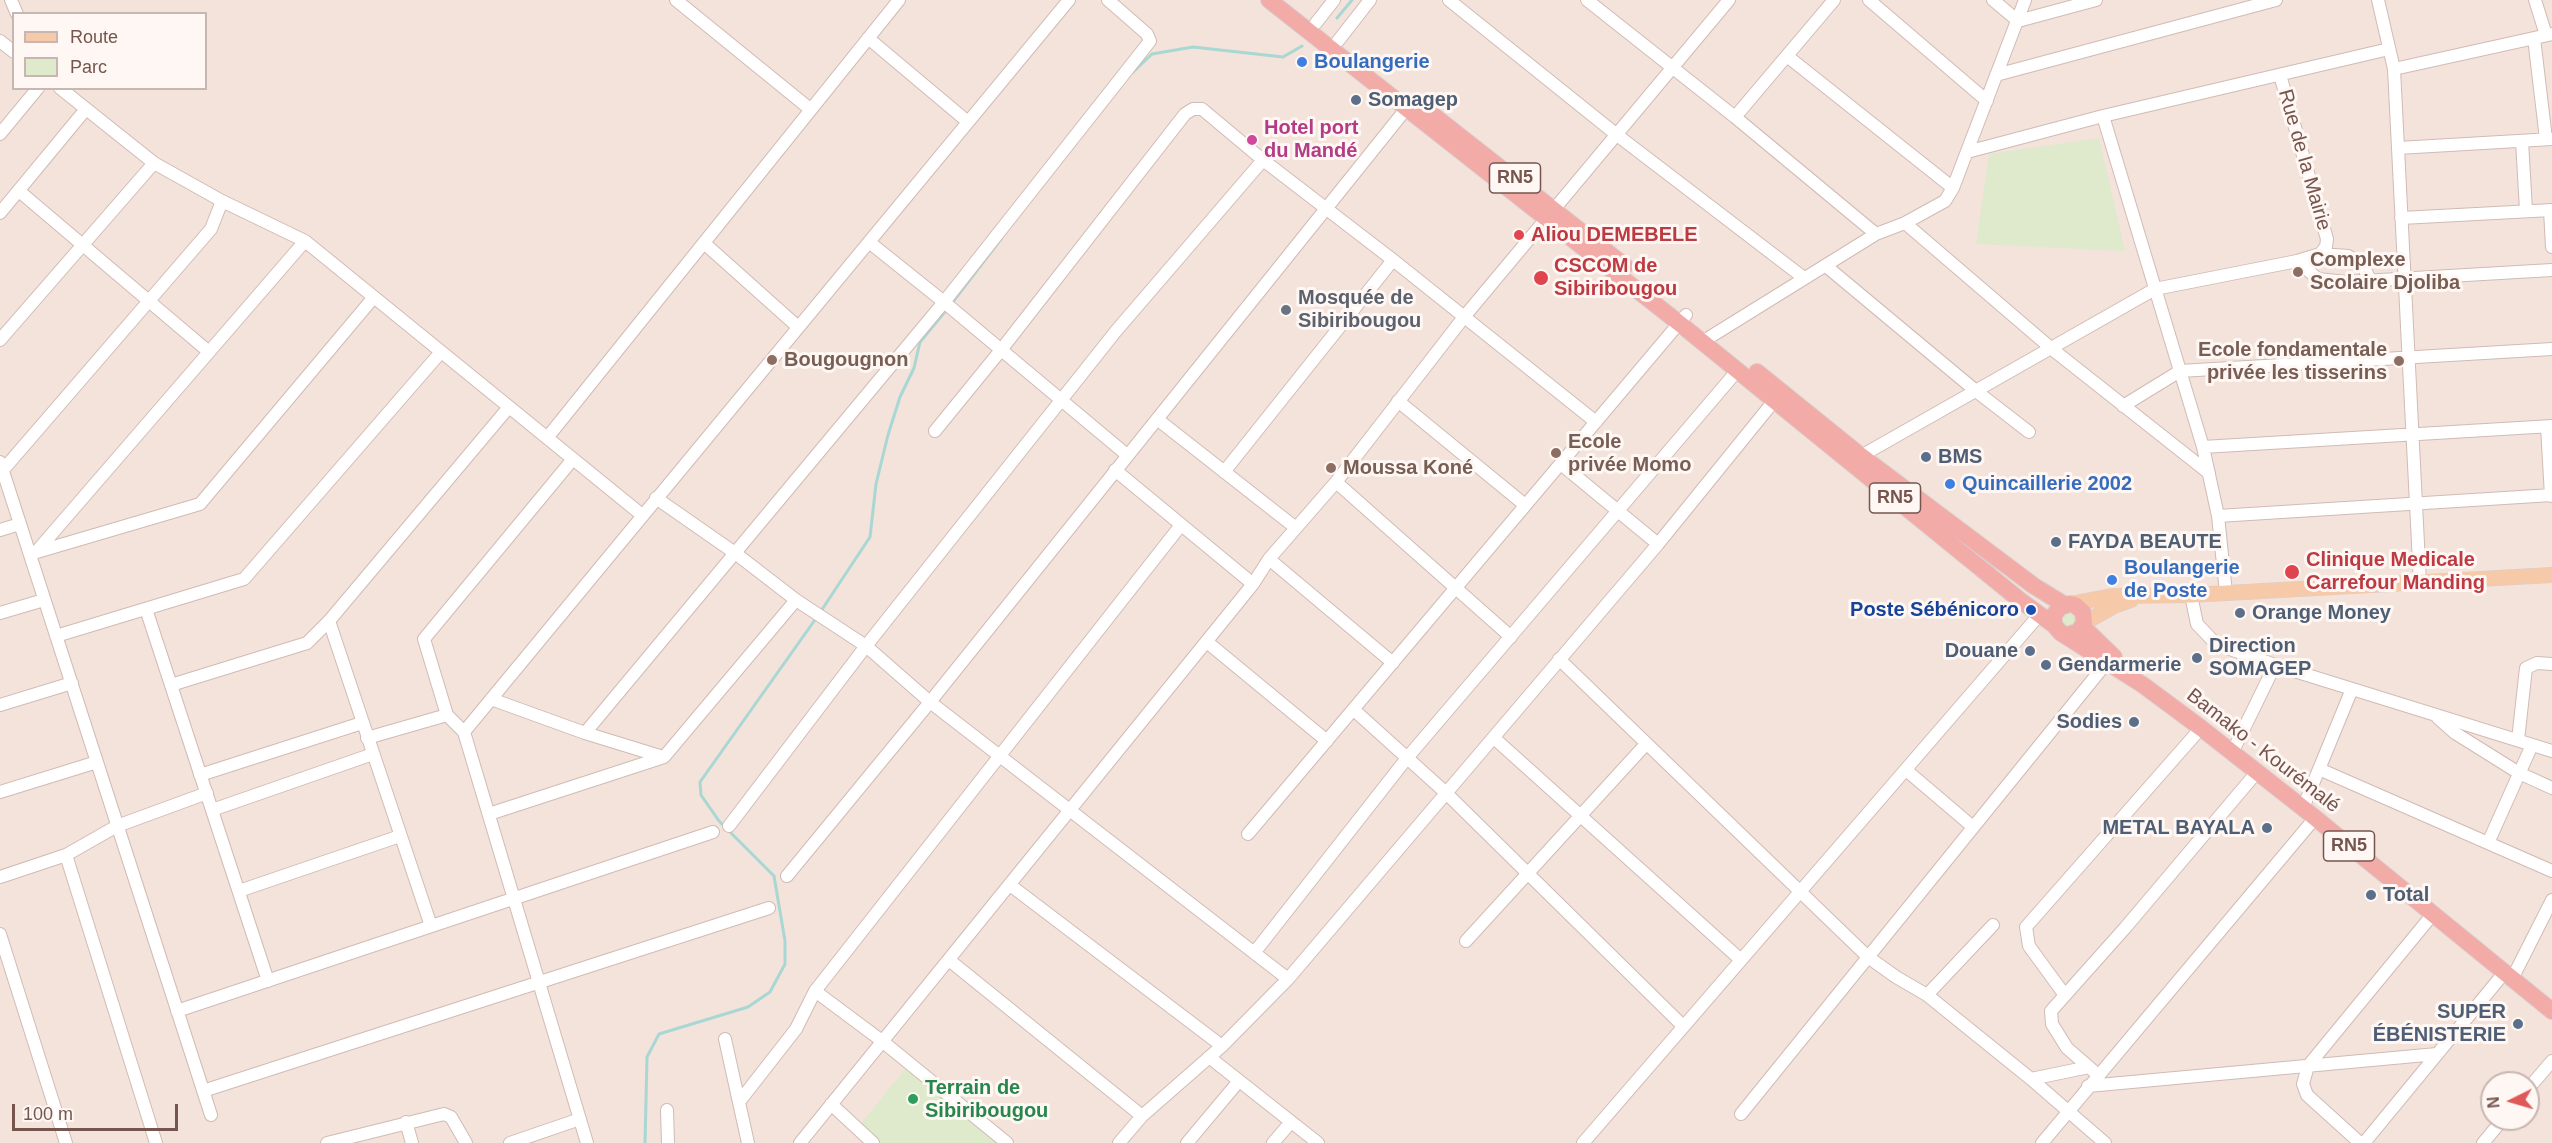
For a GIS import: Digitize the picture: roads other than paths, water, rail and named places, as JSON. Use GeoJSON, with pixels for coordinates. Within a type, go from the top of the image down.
{"type":"FeatureCollection","features":[{"type":"Feature","properties":{"kind":"highway","name":"RN5"},"geometry":{"type":"LineString","coordinates":[[1269,0],[1407,109],[1550,213]]}},
{"type":"Feature","properties":{"kind":"highway","name":"RN5"},"geometry":{"type":"LineString","coordinates":[[1287,0],[1707,339],[2034,586],[2079,608],[2083,612],[2083,625],[2110,658]]}},
{"type":"Feature","properties":{"kind":"highway","name":"RN5"},"geometry":{"type":"LineString","coordinates":[[1707,339],[1737,371],[2060,630],[2110,658]]}},
{"type":"Feature","properties":{"kind":"highway"},"geometry":{"type":"LineString","coordinates":[[2067,604],[2054,615],[2060,630],[2078,632],[2083,625]]}},
{"type":"Feature","properties":{"kind":"highway","name":"Bamako - Kourémalé"},"geometry":{"type":"LineString","coordinates":[[2110,658],[2309,813],[2552,1011]]}},
{"type":"Feature","properties":{"kind":"main road"},"geometry":{"type":"LineString","coordinates":[[2067,604],[2112,596],[2191,595],[2552,575]]}},
{"type":"Feature","properties":{"kind":"main road"},"geometry":{"type":"LineString","coordinates":[[2083,625],[2114,606],[2142,596]]}},
{"type":"Feature","properties":{"kind":"street"},"geometry":{"type":"LineString","coordinates":[[676,0],[810,109]]}},
{"type":"Feature","properties":{"kind":"street"},"geometry":{"type":"LineString","coordinates":[[547,438],[899,0]]}},
{"type":"Feature","properties":{"kind":"street"},"geometry":{"type":"LineString","coordinates":[[464,732],[1069,0]]}},
{"type":"Feature","properties":{"kind":"street"},"geometry":{"type":"LineString","coordinates":[[585,733],[944,302],[1150,41],[1147,34],[1108,0]]}},
{"type":"Feature","properties":{"kind":"street"},"geometry":{"type":"LineString","coordinates":[[1316,23],[1334,0]]}},
{"type":"Feature","properties":{"kind":"street"},"geometry":{"type":"LineString","coordinates":[[1338,41],[1370,0]]}},
{"type":"Feature","properties":{"kind":"street"},"geometry":{"type":"LineString","coordinates":[[1449,0],[1617,135],[1804,278]]}},
{"type":"Feature","properties":{"kind":"street"},"geometry":{"type":"LineString","coordinates":[[800,1143],[1207,642],[1253,584],[1269,559],[1336,482],[1464,317],[1729,0]]}},
{"type":"Feature","properties":{"kind":"street"},"geometry":{"type":"LineString","coordinates":[[1736,117],[1834,0]]}},
{"type":"Feature","properties":{"kind":"street"},"geometry":{"type":"LineString","coordinates":[[1869,0],[1987,101]]}},
{"type":"Feature","properties":{"kind":"street"},"geometry":{"type":"LineString","coordinates":[[1993,0],[2018,21]]}},
{"type":"Feature","properties":{"kind":"street"},"geometry":{"type":"LineString","coordinates":[[1707,339],[1875,234],[1905,223],[1945,201],[1953,188],[2025,0]]}},
{"type":"Feature","properties":{"kind":"street"},"geometry":{"type":"LineString","coordinates":[[2018,21],[2096,0]]}},
{"type":"Feature","properties":{"kind":"street"},"geometry":{"type":"LineString","coordinates":[[1996,75],[2276,0]]}},
{"type":"Feature","properties":{"kind":"street"},"geometry":{"type":"LineString","coordinates":[[2378,0],[2394,69],[2420,583]]}},
{"type":"Feature","properties":{"kind":"street"},"geometry":{"type":"LineString","coordinates":[[2398,148],[2549,139],[2544,36],[2535,0]]}},
{"type":"Feature","properties":{"kind":"street"},"geometry":{"type":"LineString","coordinates":[[1589,1],[1736,117],[1875,234]]}},
{"type":"Feature","properties":{"kind":"street"},"geometry":{"type":"LineString","coordinates":[[2394,69],[2544,36]]}},
{"type":"Feature","properties":{"kind":"street"},"geometry":{"type":"LineString","coordinates":[[868,38],[968,122]]}},
{"type":"Feature","properties":{"kind":"street"},"geometry":{"type":"LineString","coordinates":[[0,41],[12,50]]}},
{"type":"Feature","properties":{"kind":"street"},"geometry":{"type":"LineString","coordinates":[[1967,152],[2103,116],[2389,49]]}},
{"type":"Feature","properties":{"kind":"street"},"geometry":{"type":"LineString","coordinates":[[1787,56],[1953,188]]}},
{"type":"Feature","properties":{"kind":"street","name":"Rue de la Mairie"},"geometry":{"type":"LineString","coordinates":[[1862,456],[2155,290],[2297,261],[2320,254],[2326,247],[2327,239],[2280,75]]}},
{"type":"Feature","properties":{"kind":"street"},"geometry":{"type":"LineString","coordinates":[[0,134],[36,90]]}},
{"type":"Feature","properties":{"kind":"street"},"geometry":{"type":"LineString","coordinates":[[62,90],[154,163],[222,201],[305,241],[642,515]]}},
{"type":"Feature","properties":{"kind":"street"},"geometry":{"type":"LineString","coordinates":[[0,213],[86,109]]}},
{"type":"Feature","properties":{"kind":"street"},"geometry":{"type":"LineString","coordinates":[[934,431],[1001,350],[1185,114],[1193,109],[1202,109],[1263,160],[1327,208],[1596,422]]}},
{"type":"Feature","properties":{"kind":"street"},"geometry":{"type":"LineString","coordinates":[[787,876],[930,702],[1407,109]]}},
{"type":"Feature","properties":{"kind":"street"},"geometry":{"type":"LineString","coordinates":[[2103,116],[2203,447],[2218,516],[2226,593]]}},
{"type":"Feature","properties":{"kind":"street"},"geometry":{"type":"LineString","coordinates":[[2522,141],[2526,210]]}},
{"type":"Feature","properties":{"kind":"street"},"geometry":{"type":"LineString","coordinates":[[729,826],[866,646],[1116,331],[1263,160]]}},
{"type":"Feature","properties":{"kind":"street"},"geometry":{"type":"LineString","coordinates":[[0,340],[154,163]]}},
{"type":"Feature","properties":{"kind":"street"},"geometry":{"type":"LineString","coordinates":[[19,191],[209,352]]}},
{"type":"Feature","properties":{"kind":"street"},"geometry":{"type":"LineString","coordinates":[[211,1115],[56,636],[33,553],[20,524],[1,466],[211,229],[222,201]]}},
{"type":"Feature","properties":{"kind":"street"},"geometry":{"type":"LineString","coordinates":[[2401,218],[2551,210],[2552,247]]}},
{"type":"Feature","properties":{"kind":"street"},"geometry":{"type":"LineString","coordinates":[[1905,223],[2052,349],[2209,473]]}},
{"type":"Feature","properties":{"kind":"street"},"geometry":{"type":"LineString","coordinates":[[33,553],[305,241]]}},
{"type":"Feature","properties":{"kind":"street"},"geometry":{"type":"LineString","coordinates":[[869,242],[1127,455]]}},
{"type":"Feature","properties":{"kind":"street"},"geometry":{"type":"LineString","coordinates":[[704,243],[798,327]]}},
{"type":"Feature","properties":{"kind":"street"},"geometry":{"type":"LineString","coordinates":[[2320,254],[2348,256],[2361,263],[2371,281]]}},
{"type":"Feature","properties":{"kind":"street"},"geometry":{"type":"LineString","coordinates":[[1224,472],[1393,260]]}},
{"type":"Feature","properties":{"kind":"street"},"geometry":{"type":"LineString","coordinates":[[2297,261],[2318,279],[2346,282],[2552,270]]}},
{"type":"Feature","properties":{"kind":"street"},"geometry":{"type":"LineString","coordinates":[[1826,266],[1976,391],[2029,432]]}},
{"type":"Feature","properties":{"kind":"street"},"geometry":{"type":"LineString","coordinates":[[33,553],[200,504],[374,297]]}},
{"type":"Feature","properties":{"kind":"street"},"geometry":{"type":"LineString","coordinates":[[1248,834],[1682,319]]}},
{"type":"Feature","properties":{"kind":"street"},"geometry":{"type":"LineString","coordinates":[[2123,406],[2180,372],[2552,349]]}},
{"type":"Feature","properties":{"kind":"street"},"geometry":{"type":"LineString","coordinates":[[56,636],[244,579],[441,352]]}},
{"type":"Feature","properties":{"kind":"street"},"geometry":{"type":"LineString","coordinates":[[1254,953],[1407,758],[1737,371]]}},
{"type":"Feature","properties":{"kind":"street"},"geometry":{"type":"LineString","coordinates":[[1398,401],[1526,505]]}},
{"type":"Feature","properties":{"kind":"street"},"geometry":{"type":"LineString","coordinates":[[1119,1143],[1142,1116],[1222,1046],[1288,979],[1658,544],[1774,401]]}},
{"type":"Feature","properties":{"kind":"street"},"geometry":{"type":"LineString","coordinates":[[171,685],[307,643],[329,621],[509,407]]}},
{"type":"Feature","properties":{"kind":"street"},"geometry":{"type":"LineString","coordinates":[[1156,419],[1296,528]]}},
{"type":"Feature","properties":{"kind":"street"},"geometry":{"type":"LineString","coordinates":[[2203,447],[2550,426],[2552,495],[2218,516]]}},
{"type":"Feature","properties":{"kind":"street"},"geometry":{"type":"LineString","coordinates":[[573,459],[424,639],[447,715],[464,732],[587,1143]]}},
{"type":"Feature","properties":{"kind":"street"},"geometry":{"type":"LineString","coordinates":[[1561,464],[1658,544]]}},
{"type":"Feature","properties":{"kind":"street"},"geometry":{"type":"LineString","coordinates":[[1115,471],[1253,584]]}},
{"type":"Feature","properties":{"kind":"street"},"geometry":{"type":"LineString","coordinates":[[1336,482],[1511,637]]}},
{"type":"Feature","properties":{"kind":"street"},"geometry":{"type":"LineString","coordinates":[[656,498],[735,553],[796,600],[866,646],[930,702],[1288,979]]}},
{"type":"Feature","properties":{"kind":"street"},"geometry":{"type":"LineString","coordinates":[[0,530],[20,524]]}},
{"type":"Feature","properties":{"kind":"street"},"geometry":{"type":"LineString","coordinates":[[739,1102],[790,1037],[816,991],[1181,525]]}},
{"type":"Feature","properties":{"kind":"street"},"geometry":{"type":"LineString","coordinates":[[1269,559],[1393,663]]}},
{"type":"Feature","properties":{"kind":"street"},"geometry":{"type":"LineString","coordinates":[[2191,595],[2197,624],[2216,644],[2276,665],[2552,751]]}},
{"type":"Feature","properties":{"kind":"street"},"geometry":{"type":"LineString","coordinates":[[0,613],[45,600]]}},
{"type":"Feature","properties":{"kind":"street"},"geometry":{"type":"LineString","coordinates":[[489,814],[664,757],[796,600]]}},
{"type":"Feature","properties":{"kind":"street"},"geometry":{"type":"LineString","coordinates":[[146,609],[268,981]]}},
{"type":"Feature","properties":{"kind":"street"},"geometry":{"type":"LineString","coordinates":[[1583,1143],[2040,614]]}},
{"type":"Feature","properties":{"kind":"street"},"geometry":{"type":"LineString","coordinates":[[329,621],[431,926]]}},
{"type":"Feature","properties":{"kind":"street"},"geometry":{"type":"LineString","coordinates":[[1207,642],[1327,741]]}},
{"type":"Feature","properties":{"kind":"street"},"geometry":{"type":"LineString","coordinates":[[1741,1114],[2110,658]]}},
{"type":"Feature","properties":{"kind":"street"},"geometry":{"type":"LineString","coordinates":[[1559,659],[1868,957],[1926,995],[2031,1079],[2105,1143]]}},
{"type":"Feature","properties":{"kind":"street"},"geometry":{"type":"LineString","coordinates":[[2518,741],[2526,668],[2537,663],[2552,664]]}},
{"type":"Feature","properties":{"kind":"street"},"geometry":{"type":"LineString","coordinates":[[2232,753],[2276,665]]}},
{"type":"Feature","properties":{"kind":"street"},"geometry":{"type":"LineString","coordinates":[[0,705],[72,683]]}},
{"type":"Feature","properties":{"kind":"street"},"geometry":{"type":"LineString","coordinates":[[2042,1143],[2088,1086],[2094,1071],[2309,813],[2319,770],[2352,689]]}},
{"type":"Feature","properties":{"kind":"street"},"geometry":{"type":"LineString","coordinates":[[491,699],[585,733],[664,757]]}},
{"type":"Feature","properties":{"kind":"street"},"geometry":{"type":"LineString","coordinates":[[1354,710],[1445,792],[1683,1026]]}},
{"type":"Feature","properties":{"kind":"street"},"geometry":{"type":"LineString","coordinates":[[2432,714],[2455,733],[2519,773],[2552,788]]}},
{"type":"Feature","properties":{"kind":"street"},"geometry":{"type":"LineString","coordinates":[[367,738],[447,715]]}},
{"type":"Feature","properties":{"kind":"street"},"geometry":{"type":"LineString","coordinates":[[200,775],[362,723]]}},
{"type":"Feature","properties":{"kind":"street"},"geometry":{"type":"LineString","coordinates":[[2064,994],[2029,946],[2026,927],[2201,728]]}},
{"type":"Feature","properties":{"kind":"street"},"geometry":{"type":"LineString","coordinates":[[1494,738],[1741,960]]}},
{"type":"Feature","properties":{"kind":"street"},"geometry":{"type":"LineString","coordinates":[[1466,941],[1646,744]]}},
{"type":"Feature","properties":{"kind":"street"},"geometry":{"type":"LineString","coordinates":[[2488,843],[2532,745]]}},
{"type":"Feature","properties":{"kind":"street"},"geometry":{"type":"LineString","coordinates":[[212,810],[373,754]]}},
{"type":"Feature","properties":{"kind":"street"},"geometry":{"type":"LineString","coordinates":[[0,792],[97,762]]}},
{"type":"Feature","properties":{"kind":"street"},"geometry":{"type":"LineString","coordinates":[[1906,770],[1973,827]]}},
{"type":"Feature","properties":{"kind":"street"},"geometry":{"type":"LineString","coordinates":[[2319,770],[2552,871]]}},
{"type":"Feature","properties":{"kind":"street"},"geometry":{"type":"LineString","coordinates":[[2094,1071],[2067,1048],[2052,1024],[2051,1011],[2125,928],[2257,772]]}},
{"type":"Feature","properties":{"kind":"street"},"geometry":{"type":"LineString","coordinates":[[0,877],[66,855],[117,826],[207,794]]}},
{"type":"Feature","properties":{"kind":"street"},"geometry":{"type":"LineString","coordinates":[[177,1011],[713,832]]}},
{"type":"Feature","properties":{"kind":"street"},"geometry":{"type":"LineString","coordinates":[[238,891],[400,836]]}},
{"type":"Feature","properties":{"kind":"street"},"geometry":{"type":"LineString","coordinates":[[66,855],[156,1143]]}},
{"type":"Feature","properties":{"kind":"street"},"geometry":{"type":"LineString","coordinates":[[1010,885],[1222,1046]]}},
{"type":"Feature","properties":{"kind":"street"},"geometry":{"type":"LineString","coordinates":[[2433,914],[2308,1066],[2303,1084],[2307,1095],[2362,1143],[2437,1054],[2508,976],[2552,900]]}},
{"type":"Feature","properties":{"kind":"street"},"geometry":{"type":"LineString","coordinates":[[203,1091],[769,908]]}},
{"type":"Feature","properties":{"kind":"street"},"geometry":{"type":"LineString","coordinates":[[1926,995],[1993,925]]}},
{"type":"Feature","properties":{"kind":"street"},"geometry":{"type":"LineString","coordinates":[[0,934],[66,1143]]}},
{"type":"Feature","properties":{"kind":"street"},"geometry":{"type":"LineString","coordinates":[[949,960],[1142,1116]]}},
{"type":"Feature","properties":{"kind":"street"},"geometry":{"type":"LineString","coordinates":[[816,991],[882,1041],[1007,1143]]}},
{"type":"Feature","properties":{"kind":"street"},"geometry":{"type":"LineString","coordinates":[[725,1039],[748,1143]]}},
{"type":"Feature","properties":{"kind":"street"},"geometry":{"type":"LineString","coordinates":[[2088,1086],[2437,1054]]}},
{"type":"Feature","properties":{"kind":"street"},"geometry":{"type":"LineString","coordinates":[[1209,1058],[1318,1143]]}},
{"type":"Feature","properties":{"kind":"street"},"geometry":{"type":"LineString","coordinates":[[2540,1075],[2552,1061]]}},
{"type":"Feature","properties":{"kind":"street"},"geometry":{"type":"LineString","coordinates":[[2031,1079],[2094,1071]]}},
{"type":"Feature","properties":{"kind":"street"},"geometry":{"type":"LineString","coordinates":[[1187,1143],[1239,1081]]}},
{"type":"Feature","properties":{"kind":"street"},"geometry":{"type":"LineString","coordinates":[[831,1104],[873,1143]]}},
{"type":"Feature","properties":{"kind":"street"},"geometry":{"type":"LineString","coordinates":[[668,1110],[668,1143]]}},
{"type":"Feature","properties":{"kind":"street"},"geometry":{"type":"LineString","coordinates":[[327,1143],[444,1114],[452,1117],[466,1143]]}},
{"type":"Feature","properties":{"kind":"street"},"geometry":{"type":"LineString","coordinates":[[510,1143],[580,1119]]}},
{"type":"Feature","properties":{"kind":"street"},"geometry":{"type":"LineString","coordinates":[[406,1122],[411,1143]]}},
{"type":"Feature","properties":{"kind":"street"},"geometry":{"type":"LineString","coordinates":[[1274,1143],[1291,1122]]}},
{"type":"Feature","properties":{"kind":"street"},"geometry":{"type":"LineString","coordinates":[[2483,1143],[2493,1131]]}},
{"type":"Feature","properties":{"kind":"waterway"},"geometry":{"type":"LineString","coordinates":[[1337,18],[1352,0]]}},
{"type":"Feature","properties":{"kind":"waterway"},"geometry":{"type":"LineString","coordinates":[[1133,72],[1152,54],[1193,47],[1283,57],[1302,46]]}},
{"type":"Feature","properties":{"kind":"waterway"},"geometry":{"type":"LineString","coordinates":[[952,303],[1001,239]]}},
{"type":"Feature","properties":{"kind":"waterway"},"geometry":{"type":"LineString","coordinates":[[821,611],[870,537],[876,484],[900,397],[914,368],[920,342],[948,308]]}},
{"type":"Feature","properties":{"kind":"waterway"},"geometry":{"type":"LineString","coordinates":[[645,1143],[647,1057],[659,1034],[748,1007],[770,992],[785,964],[785,941],[774,876],[719,821],[701,795],[700,782],[817,617]]}},
{"type":"Feature","properties":{"kind":"place","name":"Boulangerie"},"geometry":{"type":"Point","coordinates":[1302,62]}},
{"type":"Feature","properties":{"kind":"place","name":"Somagep"},"geometry":{"type":"Point","coordinates":[1356,100]}},
{"type":"Feature","properties":{"kind":"place","name":"Hotel port du Mandé"},"geometry":{"type":"Point","coordinates":[1252,140]}},
{"type":"Feature","properties":{"kind":"place","name":"Aliou DEMEBELE"},"geometry":{"type":"Point","coordinates":[1519,235]}},
{"type":"Feature","properties":{"kind":"place","name":"Complexe Scolaire Djoliba"},"geometry":{"type":"Point","coordinates":[2298,272]}},
{"type":"Feature","properties":{"kind":"place","name":"CSCOM de Sibiribougou"},"geometry":{"type":"Point","coordinates":[1541,278]}},
{"type":"Feature","properties":{"kind":"place","name":"Mosquée de Sibiribougou"},"geometry":{"type":"Point","coordinates":[1286,310]}},
{"type":"Feature","properties":{"kind":"place","name":"Bougougnon"},"geometry":{"type":"Point","coordinates":[772,360]}},
{"type":"Feature","properties":{"kind":"place","name":"Ecole fondamentale privée les tisserins"},"geometry":{"type":"Point","coordinates":[2399,361]}},
{"type":"Feature","properties":{"kind":"place","name":"Ecole privée Momo"},"geometry":{"type":"Point","coordinates":[1556,453]}},
{"type":"Feature","properties":{"kind":"place","name":"BMS"},"geometry":{"type":"Point","coordinates":[1926,457]}},
{"type":"Feature","properties":{"kind":"place","name":"Moussa Koné"},"geometry":{"type":"Point","coordinates":[1331,468]}},
{"type":"Feature","properties":{"kind":"place","name":"Quincaillerie 2002"},"geometry":{"type":"Point","coordinates":[1950,484]}},
{"type":"Feature","properties":{"kind":"place","name":"FAYDA BEAUTE"},"geometry":{"type":"Point","coordinates":[2056,542]}},
{"type":"Feature","properties":{"kind":"place","name":"Clinique Medicale Carrefour Manding"},"geometry":{"type":"Point","coordinates":[2292,572]}},
{"type":"Feature","properties":{"kind":"place","name":"Boulangerie de Poste"},"geometry":{"type":"Point","coordinates":[2112,580]}},
{"type":"Feature","properties":{"kind":"place","name":"Poste Sébénicoro"},"geometry":{"type":"Point","coordinates":[2031,610]}},
{"type":"Feature","properties":{"kind":"place","name":"Orange Money"},"geometry":{"type":"Point","coordinates":[2240,613]}},
{"type":"Feature","properties":{"kind":"place","name":"Douane"},"geometry":{"type":"Point","coordinates":[2030,651]}},
{"type":"Feature","properties":{"kind":"place","name":"Direction SOMAGEP"},"geometry":{"type":"Point","coordinates":[2197,658]}},
{"type":"Feature","properties":{"kind":"place","name":"Gendarmerie"},"geometry":{"type":"Point","coordinates":[2046,665]}},
{"type":"Feature","properties":{"kind":"place","name":"Sodies"},"geometry":{"type":"Point","coordinates":[2134,722]}},
{"type":"Feature","properties":{"kind":"place","name":"METAL BAYALA"},"geometry":{"type":"Point","coordinates":[2267,828]}},
{"type":"Feature","properties":{"kind":"place","name":"Total"},"geometry":{"type":"Point","coordinates":[2371,895]}},
{"type":"Feature","properties":{"kind":"place","name":"SUPER ÉBÉNISTERIE"},"geometry":{"type":"Point","coordinates":[2518,1024]}},
{"type":"Feature","properties":{"kind":"place","name":"Terrain de Sibiribougou"},"geometry":{"type":"Point","coordinates":[913,1099]}}]}
